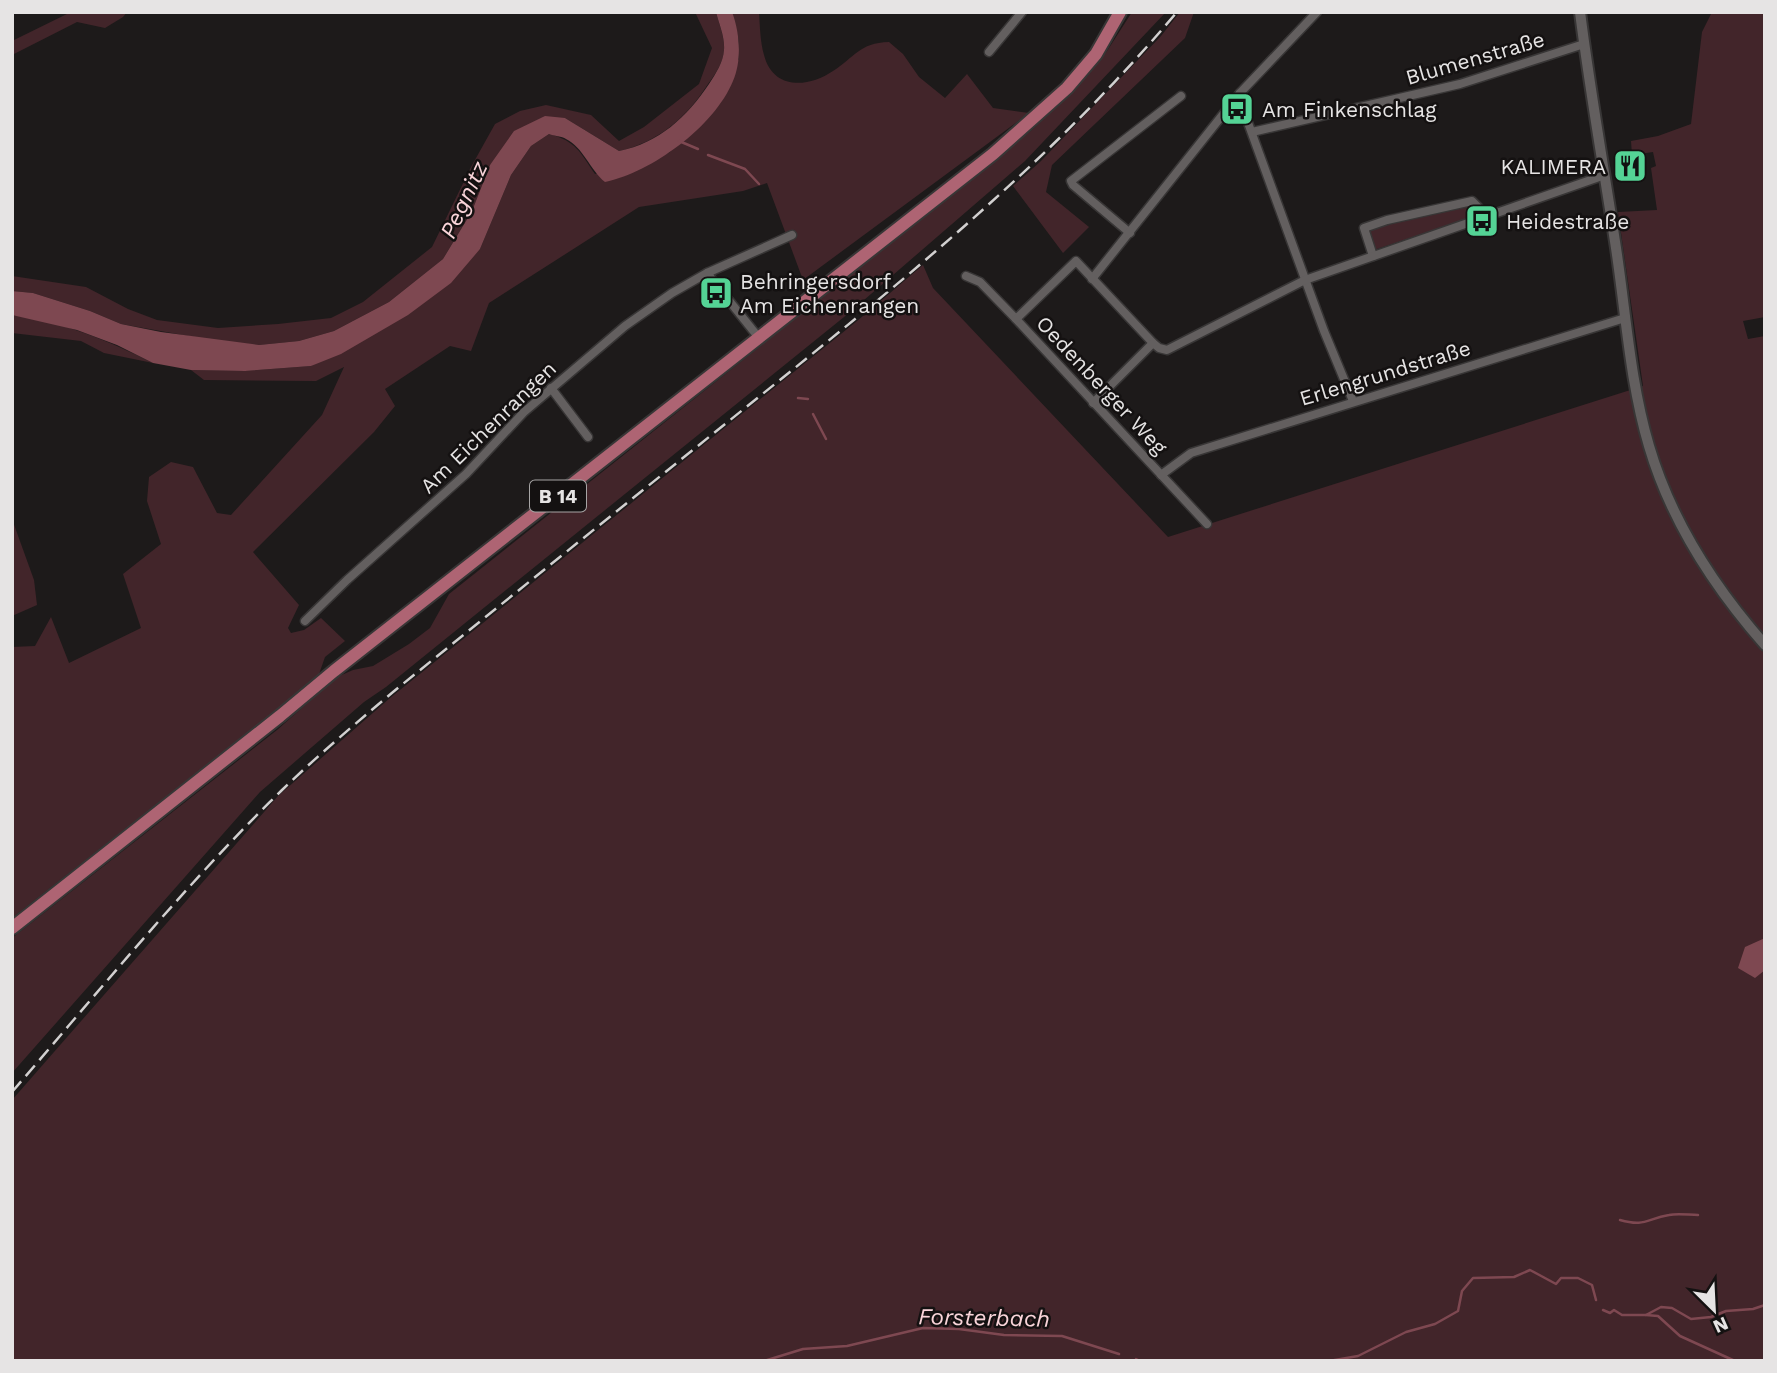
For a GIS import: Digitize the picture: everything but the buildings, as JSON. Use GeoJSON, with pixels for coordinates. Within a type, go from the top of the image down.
{"type":"FeatureCollection","features":[{"type":"Feature","properties":{"kind":"main road","name":"B 14"},"geometry":{"type":"LineString","coordinates":[[12,929],[334,670],[993,154],[1067,88],[1096,54],[1120,12]]}},
{"type":"Feature","properties":{"kind":"street"},"geometry":{"type":"LineString","coordinates":[[989,52],[1023,12]]}},
{"type":"Feature","properties":{"kind":"street"},"geometry":{"type":"LineString","coordinates":[[1093,279],[1240,93],[1317,12]]}},
{"type":"Feature","properties":{"kind":"street"},"geometry":{"type":"LineString","coordinates":[[1580,12],[1639,403],[1658,473],[1683,529],[1711,577],[1731,606],[1765,645]]}},
{"type":"Feature","properties":{"kind":"street","name":"Blumenstraße"},"geometry":{"type":"LineString","coordinates":[[1252,132],[1460,84],[1584,44]]}},
{"type":"Feature","properties":{"kind":"street"},"geometry":{"type":"LineString","coordinates":[[1240,93],[1305,279],[1353,401]]}},
{"type":"Feature","properties":{"kind":"street"},"geometry":{"type":"LineString","coordinates":[[1130,233],[1071,181],[1181,96]]}},
{"type":"Feature","properties":{"kind":"street"},"geometry":{"type":"LineString","coordinates":[[1016,319],[1076,261],[1153,343],[1167,350],[1305,279],[1605,175]]}},
{"type":"Feature","properties":{"kind":"street"},"geometry":{"type":"LineString","coordinates":[[1373,256],[1364,228],[1472,201],[1479,208],[1479,218]]}},
{"type":"Feature","properties":{"kind":"street","name":"Am Eichenrangen"},"geometry":{"type":"LineString","coordinates":[[305,621],[466,474],[524,412],[652,306],[707,273],[792,234]]}},
{"type":"Feature","properties":{"kind":"street"},"geometry":{"type":"LineString","coordinates":[[707,273],[759,338]]}},
{"type":"Feature","properties":{"kind":"street","name":"Oedenberger Weg"},"geometry":{"type":"LineString","coordinates":[[967,276],[980,282],[1016,319],[1207,524]]}},
{"type":"Feature","properties":{"kind":"street","name":"Erlengrundstraße"},"geometry":{"type":"LineString","coordinates":[[1161,475],[1191,453],[1625,318]]}},
{"type":"Feature","properties":{"kind":"street"},"geometry":{"type":"LineString","coordinates":[[1093,403],[1153,343]]}},
{"type":"Feature","properties":{"kind":"street"},"geometry":{"type":"LineString","coordinates":[[551,388],[589,437]]}},
{"type":"Feature","properties":{"kind":"shaded area"},"geometry":{"type":"Polygon","coordinates":[[[71,12],[127,12],[105,28],[77,22],[12,55],[12,41],[71,12]]]}},
{"type":"Feature","properties":{"kind":"shaded area"},"geometry":{"type":"Polygon","coordinates":[[[695,12],[716,12],[724,50],[716,72],[700,96],[671,127],[647,141],[619,151],[565,118],[490,165],[472,211],[443,259],[389,302],[334,331],[299,341],[259,345],[211,340],[121,324],[33,293],[12,291],[12,276],[86,287],[128,309],[157,320],[218,328],[331,318],[363,302],[432,247],[495,124],[520,111],[546,105],[591,115],[619,141],[644,127],[699,84],[712,48],[695,12]]]}},
{"type":"Feature","properties":{"kind":"shaded area"},"geometry":{"type":"Polygon","coordinates":[[[716,12],[732,12],[737,29],[738,64],[724,98],[697,131],[661,158],[623,177],[605,182],[572,143],[549,134],[531,146],[511,175],[480,249],[451,283],[408,315],[341,354],[311,366],[245,371],[191,370],[153,363],[117,345],[77,330],[12,315],[12,291],[33,293],[121,324],[259,345],[299,341],[334,331],[389,302],[443,259],[472,211],[490,165],[514,131],[545,116],[565,118],[619,151],[647,142],[671,127],[700,96],[721,64],[724,45],[716,12]]]}},
{"type":"Feature","properties":{"kind":"shaded area"},"geometry":{"type":"Polygon","coordinates":[[[732,12],[759,12],[764,55],[775,75],[783,80],[803,83],[813,81],[833,71],[864,48],[889,42],[903,54],[919,77],[945,98],[967,74],[993,108],[1029,113],[803,280],[767,183],[743,191],[639,207],[489,303],[471,351],[450,346],[385,389],[395,406],[374,432],[253,552],[299,605],[288,628],[291,633],[304,630],[321,618],[345,641],[325,657],[318,677],[12,918],[12,647],[35,646],[51,617],[69,663],[141,628],[123,574],[161,544],[147,501],[149,477],[171,462],[193,467],[217,513],[231,515],[322,415],[344,367],[316,381],[204,380],[191,370],[245,371],[311,366],[480,249],[511,175],[531,146],[549,134],[571,144],[595,174],[670,152],[739,59],[739,41],[732,12]]]}},
{"type":"Feature","properties":{"kind":"shaded area"},"geometry":{"type":"Polygon","coordinates":[[[1132,12],[1166,12],[1025,161],[849,313],[364,702],[260,792],[12,1073],[12,938],[277,730],[337,677],[373,666],[430,628],[449,594],[1033,129],[1070,94],[1107,51],[1132,12]]]}},
{"type":"Feature","properties":{"kind":"shaded area"},"geometry":{"type":"Polygon","coordinates":[[[1180,12],[1194,12],[1185,38],[1052,165],[1046,192],[1089,227],[1063,253],[1013,186],[1041,161],[1161,36],[1180,12]]]}},
{"type":"Feature","properties":{"kind":"shaded area"},"geometry":{"type":"Polygon","coordinates":[[[1712,12],[1765,12],[1765,317],[1743,321],[1748,339],[1765,336],[1765,1361],[12,1361],[12,1100],[278,796],[390,698],[923,265],[933,288],[1168,537],[1643,386],[1618,212],[1657,210],[1651,168],[1656,166],[1653,152],[1632,155],[1631,141],[1658,136],[1691,124],[1702,32],[1712,12]]]}},
{"type":"Feature","properties":{"kind":"shaded area"},"geometry":{"type":"Polygon","coordinates":[[[1468,203],[1475,208],[1473,217],[1374,250],[1369,230],[1468,203]]]}},
{"type":"Feature","properties":{"kind":"shaded area"},"geometry":{"type":"Polygon","coordinates":[[[12,315],[49,322],[84,333],[153,363],[104,353],[81,341],[12,333],[12,315]]]}},
{"type":"Feature","properties":{"kind":"shaded area"},"geometry":{"type":"Polygon","coordinates":[[[12,519],[34,580],[37,605],[12,616],[12,519]]]}},
{"type":"Feature","properties":{"kind":"shaded area"},"geometry":{"type":"Polygon","coordinates":[[[1765,938],[1765,970],[1755,978],[1738,968],[1745,947],[1765,938]]]}},
{"type":"Feature","properties":{"kind":"waterway"},"geometry":{"type":"LineString","coordinates":[[679,141],[698,149]]}},
{"type":"Feature","properties":{"kind":"waterway"},"geometry":{"type":"LineString","coordinates":[[708,155],[745,169],[759,184]]}},
{"type":"Feature","properties":{"kind":"waterway"},"geometry":{"type":"LineString","coordinates":[[798,398],[808,399]]}},
{"type":"Feature","properties":{"kind":"waterway"},"geometry":{"type":"LineString","coordinates":[[813,414],[826,439]]}},
{"type":"Feature","properties":{"kind":"waterway"},"geometry":{"type":"LineString","coordinates":[[1620,1220],[1640,1223],[1672,1214],[1698,1215]]}},
{"type":"Feature","properties":{"kind":"waterway","name":"Forsterbach"},"geometry":{"type":"LineString","coordinates":[[1329,1361],[1358,1356],[1406,1332],[1435,1324],[1458,1311],[1462,1291],[1473,1278],[1514,1277],[1530,1270],[1556,1284],[1561,1278],[1578,1278],[1592,1285],[1596,1300]]}},
{"type":"Feature","properties":{"kind":"waterway","name":"Forsterbach"},"geometry":{"type":"LineString","coordinates":[[1603,1310],[1610,1313],[1614,1310],[1622,1315],[1646,1315],[1661,1307],[1672,1308],[1691,1319],[1765,1305]]}},
{"type":"Feature","properties":{"kind":"waterway"},"geometry":{"type":"LineString","coordinates":[[1646,1315],[1658,1316],[1680,1336],[1735,1361]]}},
{"type":"Feature","properties":{"kind":"waterway","name":"Forsterbach"},"geometry":{"type":"LineString","coordinates":[[764,1361],[803,1349],[847,1346],[923,1328],[959,1329],[1004,1335],[1062,1336],[1119,1354]]}},
{"type":"Feature","properties":{"kind":"waterway","name":"Forsterbach"},"geometry":{"type":"LineString","coordinates":[[1136,1359],[1140,1361]]}},
{"type":"Feature","properties":{"kind":"railway"},"geometry":{"type":"LineString","coordinates":[[12,1092],[177,901],[245,827],[295,778],[393,692],[924,261],[1081,117],[1177,12]]}},
{"type":"Feature","properties":{"kind":"place","name":"Am Finkenschlag"},"geometry":{"type":"Point","coordinates":[1237,109]}},
{"type":"Feature","properties":{"kind":"place","name":"KALIMERA"},"geometry":{"type":"Point","coordinates":[1630,166]}},
{"type":"Feature","properties":{"kind":"place","name":"Heidestraße"},"geometry":{"type":"Point","coordinates":[1482,221]}},
{"type":"Feature","properties":{"kind":"place","name":"Behringersdorf Am Eichenrangen"},"geometry":{"type":"Point","coordinates":[716,293]}},
{"type":"Feature","properties":{"kind":"water label","name":"Pegnitz"},"geometry":{"type":"Point","coordinates":[464,200]}}]}
